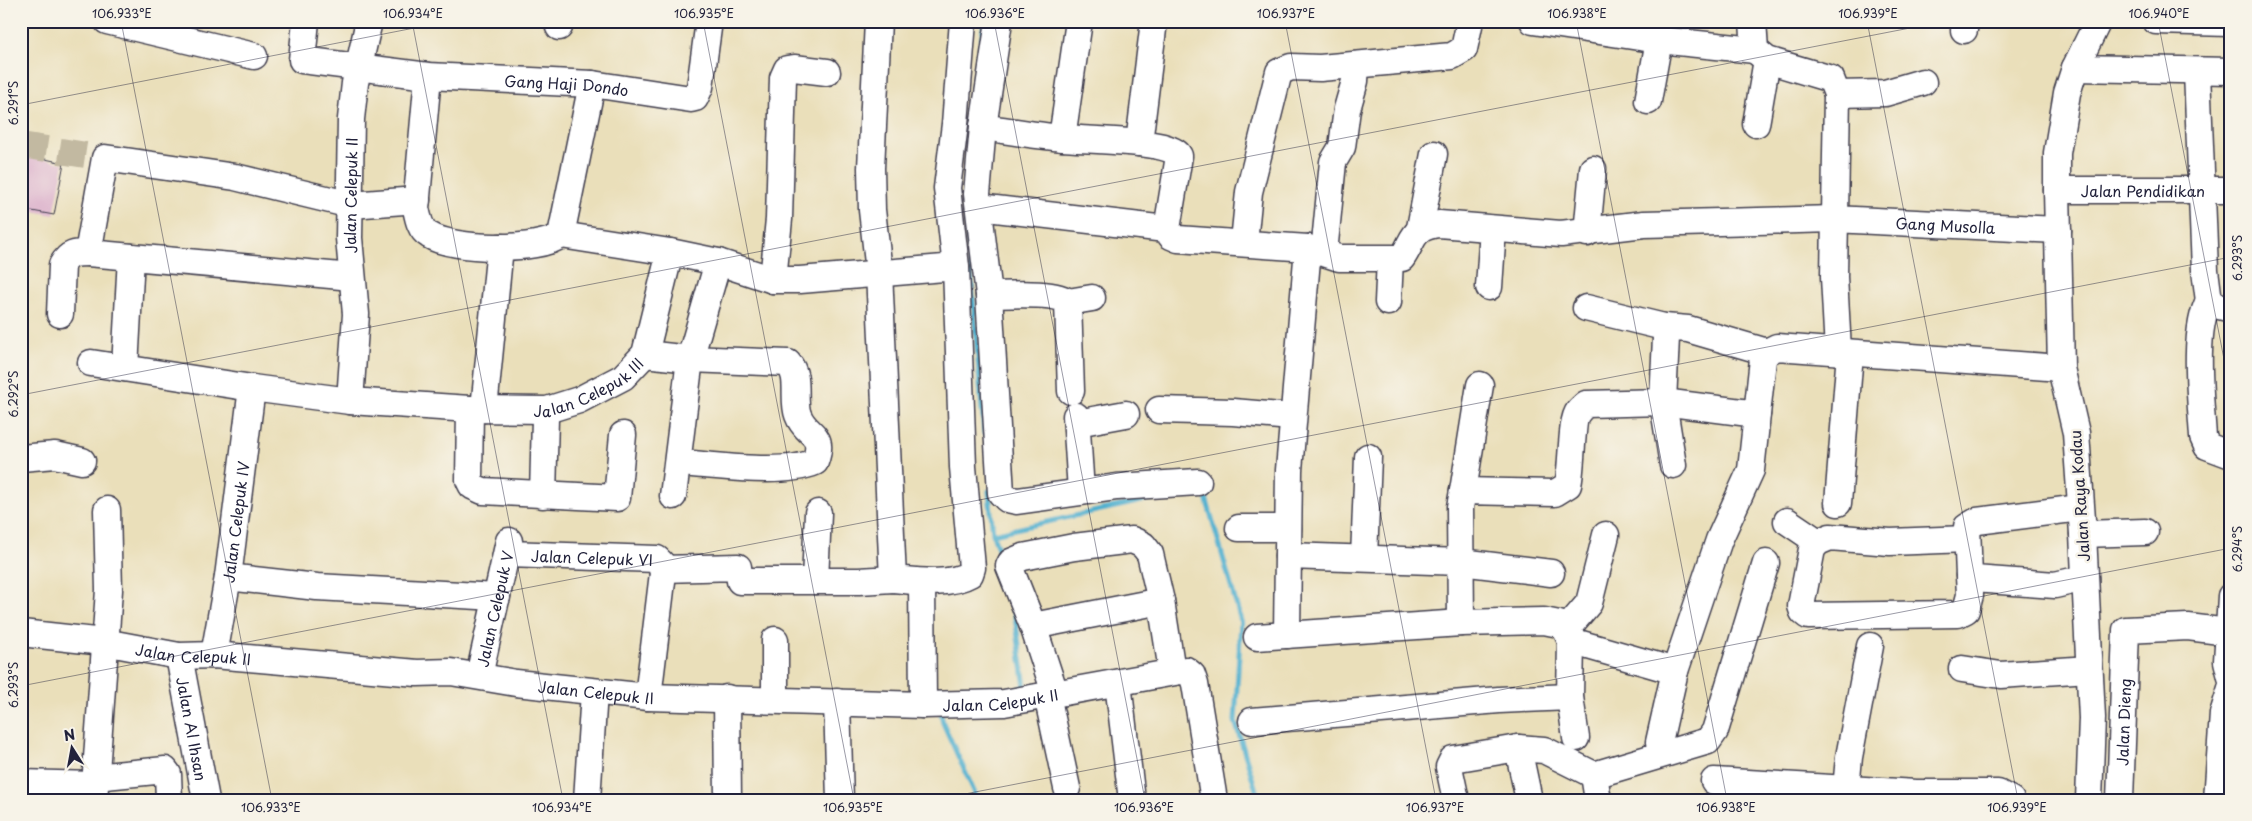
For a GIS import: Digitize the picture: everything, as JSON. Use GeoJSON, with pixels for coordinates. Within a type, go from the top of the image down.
{"type":"FeatureCollection","features":[{"type":"Feature","properties":{"kind":"street"},"geometry":{"type":"LineString","coordinates":[[107,21],[254,56]]}},
{"type":"Feature","properties":{"kind":"street","name":"Gang Haji Dondo"},"geometry":{"type":"LineString","coordinates":[[306,21],[302,60],[428,76],[592,84],[694,98],[700,87],[709,21]]}},
{"type":"Feature","properties":{"kind":"street","name":"Jalan Celepuk II"},"geometry":{"type":"LineString","coordinates":[[350,401],[356,314],[349,238],[351,119],[359,66],[369,21]]}},
{"type":"Feature","properties":{"kind":"street"},"geometry":{"type":"LineString","coordinates":[[878,21],[871,168],[872,210],[879,272],[893,579]]}},
{"type":"Feature","properties":{"kind":"street"},"geometry":{"type":"LineString","coordinates":[[963,21],[955,124],[965,194],[989,295],[1001,493],[1007,500],[1017,501],[1081,491],[1198,482]]}},
{"type":"Feature","properties":{"kind":"street"},"geometry":{"type":"LineString","coordinates":[[662,569],[738,567],[740,581],[893,579],[922,582],[963,578],[970,574],[972,568],[963,467],[956,267],[965,194],[983,127],[999,21]]}},
{"type":"Feature","properties":{"kind":"street"},"geometry":{"type":"LineString","coordinates":[[1062,138],[1079,21]]}},
{"type":"Feature","properties":{"kind":"street"},"geometry":{"type":"LineString","coordinates":[[1139,143],[1154,21]]}},
{"type":"Feature","properties":{"kind":"street"},"geometry":{"type":"LineString","coordinates":[[1244,242],[1249,192],[1278,72],[1291,67],[1320,68],[1356,65],[1459,53],[1464,49],[1470,21]]}},
{"type":"Feature","properties":{"kind":"street"},"geometry":{"type":"LineString","coordinates":[[1753,21],[1761,55],[1756,124]]}},
{"type":"Feature","properties":{"kind":"street","name":"Jalan Raya Kodau"},"geometry":{"type":"LineString","coordinates":[[2089,800],[2092,718],[2085,578],[2076,434],[2061,368],[2056,190],[2061,121],[2066,93],[2075,68],[2098,21]]}},
{"type":"Feature","properties":{"kind":"street"},"geometry":{"type":"LineString","coordinates":[[2156,21],[2229,23]]}},
{"type":"Feature","properties":{"kind":"street"},"geometry":{"type":"LineString","coordinates":[[1546,22],[1761,55],[1831,79],[1837,94],[1834,277],[1844,352],[1838,503]]}},
{"type":"Feature","properties":{"kind":"street"},"geometry":{"type":"LineString","coordinates":[[1648,101],[1659,40]]}},
{"type":"Feature","properties":{"kind":"street"},"geometry":{"type":"LineString","coordinates":[[1287,635],[1292,418],[1316,251],[1333,162],[1342,147],[1347,109],[1356,81],[1356,65]]}},
{"type":"Feature","properties":{"kind":"street"},"geometry":{"type":"LineString","coordinates":[[773,280],[779,219],[784,78],[787,69],[794,68],[828,72]]}},
{"type":"Feature","properties":{"kind":"street"},"geometry":{"type":"LineString","coordinates":[[2075,68],[2197,72],[2231,71]]}},
{"type":"Feature","properties":{"kind":"street"},"geometry":{"type":"LineString","coordinates":[[2197,72],[2205,270],[2220,305],[2202,313],[2200,345],[2203,437],[2207,446],[2231,455]]}},
{"type":"Feature","properties":{"kind":"street"},"geometry":{"type":"LineString","coordinates":[[428,76],[417,200],[418,219],[429,236],[449,243],[500,247],[549,243],[562,236],[670,252],[718,262],[773,280],[800,280],[956,267]]}},
{"type":"Feature","properties":{"kind":"street"},"geometry":{"type":"LineString","coordinates":[[1837,94],[1885,93],[1922,82]]}},
{"type":"Feature","properties":{"kind":"street"},"geometry":{"type":"LineString","coordinates":[[562,236],[592,84]]}},
{"type":"Feature","properties":{"kind":"street"},"geometry":{"type":"LineString","coordinates":[[983,127],[1062,138],[1139,143],[1174,150],[1179,156],[1166,229]]}},
{"type":"Feature","properties":{"kind":"street"},"geometry":{"type":"LineString","coordinates":[[965,194],[1166,229],[1171,236],[1178,239],[1244,242],[1316,251],[1339,258],[1390,260],[1402,258],[1412,237],[1420,228],[1434,154]]}},
{"type":"Feature","properties":{"kind":"street"},"geometry":{"type":"LineString","coordinates":[[88,253],[105,158],[236,177],[351,204],[417,200]]}},
{"type":"Feature","properties":{"kind":"street"},"geometry":{"type":"LineString","coordinates":[[1587,232],[1593,169]]}},
{"type":"Feature","properties":{"kind":"street","name":"Jalan Pendidikan"},"geometry":{"type":"LineString","coordinates":[[2056,190],[2231,190]]}},
{"type":"Feature","properties":{"kind":"street","name":"Gang Musolla"},"geometry":{"type":"LineString","coordinates":[[1420,228],[1439,224],[1561,234],[1644,224],[1834,219],[2058,230]]}},
{"type":"Feature","properties":{"kind":"street"},"geometry":{"type":"LineString","coordinates":[[1489,287],[1493,229]]}},
{"type":"Feature","properties":{"kind":"street"},"geometry":{"type":"LineString","coordinates":[[500,247],[468,467],[469,480],[472,486],[483,491],[617,498],[623,435]]}},
{"type":"Feature","properties":{"kind":"street","name":"Jalan Celepuk III"},"geometry":{"type":"LineString","coordinates":[[91,363],[350,401],[477,409],[547,410],[579,400],[623,377],[645,354],[670,252]]}},
{"type":"Feature","properties":{"kind":"street"},"geometry":{"type":"LineString","coordinates":[[60,314],[62,265],[74,253],[352,277]]}},
{"type":"Feature","properties":{"kind":"street"},"geometry":{"type":"LineString","coordinates":[[125,368],[131,257]]}},
{"type":"Feature","properties":{"kind":"street"},"geometry":{"type":"LineString","coordinates":[[1388,302],[1390,260]]}},
{"type":"Feature","properties":{"kind":"street"},"geometry":{"type":"LineString","coordinates":[[673,496],[690,359],[718,262]]}},
{"type":"Feature","properties":{"kind":"street"},"geometry":{"type":"LineString","coordinates":[[989,295],[1052,296],[1080,300],[1075,410],[1081,491]]}},
{"type":"Feature","properties":{"kind":"street"},"geometry":{"type":"LineString","coordinates":[[1586,308],[1664,327],[1688,329],[1767,352]]}},
{"type":"Feature","properties":{"kind":"street"},"geometry":{"type":"LineString","coordinates":[[1664,327],[1666,337],[1663,402],[1672,465]]}},
{"type":"Feature","properties":{"kind":"street"},"geometry":{"type":"LineString","coordinates":[[1654,751],[1676,670],[1718,540],[1751,470],[1763,360],[1767,352],[1777,347],[2061,368]]}},
{"type":"Feature","properties":{"kind":"street"},"geometry":{"type":"LineString","coordinates":[[645,354],[690,359],[788,363],[791,367],[795,384],[798,414],[813,432],[820,449],[815,462],[802,468],[678,463]]}},
{"type":"Feature","properties":{"kind":"street"},"geometry":{"type":"LineString","coordinates":[[1460,623],[1462,562],[1460,507],[1480,385]]}},
{"type":"Feature","properties":{"kind":"street","name":"Jalan Celepuk IV"},"geometry":{"type":"LineString","coordinates":[[214,655],[228,577],[252,388]]}},
{"type":"Feature","properties":{"kind":"street"},"geometry":{"type":"LineString","coordinates":[[1463,491],[1555,493],[1568,485],[1572,470],[1573,432],[1576,413],[1586,404],[1663,402],[1756,414]]}},
{"type":"Feature","properties":{"kind":"street"},"geometry":{"type":"LineString","coordinates":[[1075,410],[1126,414]]}},
{"type":"Feature","properties":{"kind":"street"},"geometry":{"type":"LineString","coordinates":[[1159,410],[1233,412],[1292,418]]}},
{"type":"Feature","properties":{"kind":"street"},"geometry":{"type":"LineString","coordinates":[[543,495],[545,418]]}},
{"type":"Feature","properties":{"kind":"street"},"geometry":{"type":"LineString","coordinates":[[21,458],[55,455],[82,461]]}},
{"type":"Feature","properties":{"kind":"street"},"geometry":{"type":"LineString","coordinates":[[1364,558],[1368,457]]}},
{"type":"Feature","properties":{"kind":"street"},"geometry":{"type":"LineString","coordinates":[[1966,539],[1890,542],[1830,537],[1818,542],[1812,549],[1801,606],[1803,612],[1808,616],[1958,614],[1966,610],[1970,595],[1966,539],[1967,527],[1977,522],[2080,508]]}},
{"type":"Feature","properties":{"kind":"street"},"geometry":{"type":"LineString","coordinates":[[94,787],[109,590],[107,510]]}},
{"type":"Feature","properties":{"kind":"street"},"geometry":{"type":"LineString","coordinates":[[815,581],[818,513]]}},
{"type":"Feature","properties":{"kind":"street"},"geometry":{"type":"LineString","coordinates":[[1787,521],[1818,542]]}},
{"type":"Feature","properties":{"kind":"street"},"geometry":{"type":"LineString","coordinates":[[1238,528],[1288,528]]}},
{"type":"Feature","properties":{"kind":"street"},"geometry":{"type":"LineString","coordinates":[[2082,534],[2145,532]]}},
{"type":"Feature","properties":{"kind":"street"},"geometry":{"type":"LineString","coordinates":[[1576,738],[1570,697],[1568,636],[1589,603],[1606,535]]}},
{"type":"Feature","properties":{"kind":"street"},"geometry":{"type":"LineString","coordinates":[[1067,788],[1051,694],[1034,626],[1009,566],[1011,562],[1023,557],[1132,540],[1143,545],[1150,554],[1161,601],[1172,671],[1189,670],[1192,675],[1214,800]]}},
{"type":"Feature","properties":{"kind":"street","name":"Jalan Celepuk VI"},"geometry":{"type":"LineString","coordinates":[[508,548],[657,559],[662,569],[648,697]]}},
{"type":"Feature","properties":{"kind":"street","name":"Jalan Celepuk V"},"geometry":{"type":"LineString","coordinates":[[479,676],[508,548]]}},
{"type":"Feature","properties":{"kind":"street"},"geometry":{"type":"LineString","coordinates":[[1288,556],[1462,562],[1550,573]]}},
{"type":"Feature","properties":{"kind":"street"},"geometry":{"type":"LineString","coordinates":[[1451,799],[1450,762],[1453,759],[1518,748],[1544,750],[1594,775],[1654,751],[1693,747],[1708,741],[1766,563]]}},
{"type":"Feature","properties":{"kind":"street"},"geometry":{"type":"LineString","coordinates":[[1969,576],[1974,579],[2055,585],[2085,578]]}},
{"type":"Feature","properties":{"kind":"street"},"geometry":{"type":"LineString","coordinates":[[228,577],[318,587],[497,597]]}},
{"type":"Feature","properties":{"kind":"street"},"geometry":{"type":"LineString","coordinates":[[922,582],[925,705]]}},
{"type":"Feature","properties":{"kind":"street"},"geometry":{"type":"LineString","coordinates":[[2231,596],[2227,661],[2231,677]]}},
{"type":"Feature","properties":{"kind":"street"},"geometry":{"type":"LineString","coordinates":[[1034,626],[1161,601]]}},
{"type":"Feature","properties":{"kind":"street"},"geometry":{"type":"LineString","coordinates":[[1257,637],[1460,623],[1544,621],[1559,624],[1568,636],[1676,670]]}},
{"type":"Feature","properties":{"kind":"street","name":"Jalan Dieng"},"geometry":{"type":"LineString","coordinates":[[2120,800],[2126,630],[2188,627],[2228,632]]}},
{"type":"Feature","properties":{"kind":"street","name":"Jalan Celepuk II"},"geometry":{"type":"LineString","coordinates":[[21,633],[104,642],[179,656],[214,655],[417,673],[451,672],[594,692],[648,697],[925,705],[1004,703],[1118,683],[1172,671]]}},
{"type":"Feature","properties":{"kind":"street"},"geometry":{"type":"LineString","coordinates":[[775,640],[775,700]]}},
{"type":"Feature","properties":{"kind":"street"},"geometry":{"type":"LineString","coordinates":[[1845,794],[1849,757],[1870,646]]}},
{"type":"Feature","properties":{"kind":"street","name":"Jalan Al Ihsan"},"geometry":{"type":"LineString","coordinates":[[179,656],[206,800]]}},
{"type":"Feature","properties":{"kind":"street"},"geometry":{"type":"LineString","coordinates":[[1962,669],[2001,675],[2089,669]]}},
{"type":"Feature","properties":{"kind":"street"},"geometry":{"type":"LineString","coordinates":[[1118,683],[1132,800]]}},
{"type":"Feature","properties":{"kind":"street"},"geometry":{"type":"LineString","coordinates":[[2217,800],[2224,714],[2231,688]]}},
{"type":"Feature","properties":{"kind":"street"},"geometry":{"type":"LineString","coordinates":[[587,800],[594,692]]}},
{"type":"Feature","properties":{"kind":"street"},"geometry":{"type":"LineString","coordinates":[[1252,721],[1499,700],[1570,697]]}},
{"type":"Feature","properties":{"kind":"street"},"geometry":{"type":"LineString","coordinates":[[727,698],[728,800]]}},
{"type":"Feature","properties":{"kind":"street"},"geometry":{"type":"LineString","coordinates":[[837,702],[840,800]]}},
{"type":"Feature","properties":{"kind":"street"},"geometry":{"type":"LineString","coordinates":[[1518,748],[1529,800]]}},
{"type":"Feature","properties":{"kind":"street"},"geometry":{"type":"LineString","coordinates":[[21,783],[94,787],[167,772],[169,800]]}},
{"type":"Feature","properties":{"kind":"street"},"geometry":{"type":"LineString","coordinates":[[1594,775],[1598,800]]}},
{"type":"Feature","properties":{"kind":"street"},"geometry":{"type":"LineString","coordinates":[[1714,781],[1845,794],[1915,796],[1998,793],[2011,800]]}},
{"type":"Feature","properties":{"kind":"building"},"geometry":{"type":"Polygon","coordinates":[[[21,154],[64,163],[54,215],[21,209],[21,154]]]}},
{"type":"Feature","properties":{"kind":"waterway"},"geometry":{"type":"LineString","coordinates":[[976,84],[984,21]]}},
{"type":"Feature","properties":{"kind":"waterway"},"geometry":{"type":"LineString","coordinates":[[966,212],[984,433]]}},
{"type":"Feature","properties":{"kind":"waterway"},"geometry":{"type":"LineString","coordinates":[[1203,487],[1241,621],[1235,721],[1259,800]]}},
{"type":"Feature","properties":{"kind":"waterway"},"geometry":{"type":"LineString","coordinates":[[989,491],[993,534],[1002,561]]}},
{"type":"Feature","properties":{"kind":"waterway"},"geometry":{"type":"LineString","coordinates":[[993,534],[1160,497]]}},
{"type":"Feature","properties":{"kind":"waterway"},"geometry":{"type":"LineString","coordinates":[[1014,610],[1025,687],[1021,688]]}},
{"type":"Feature","properties":{"kind":"waterway"},"geometry":{"type":"LineString","coordinates":[[941,713],[943,723],[978,800]]}},
{"type":"Feature","properties":{"kind":"tunnel"},"geometry":{"type":"LineString","coordinates":[[21,145],[105,158]]}}]}
